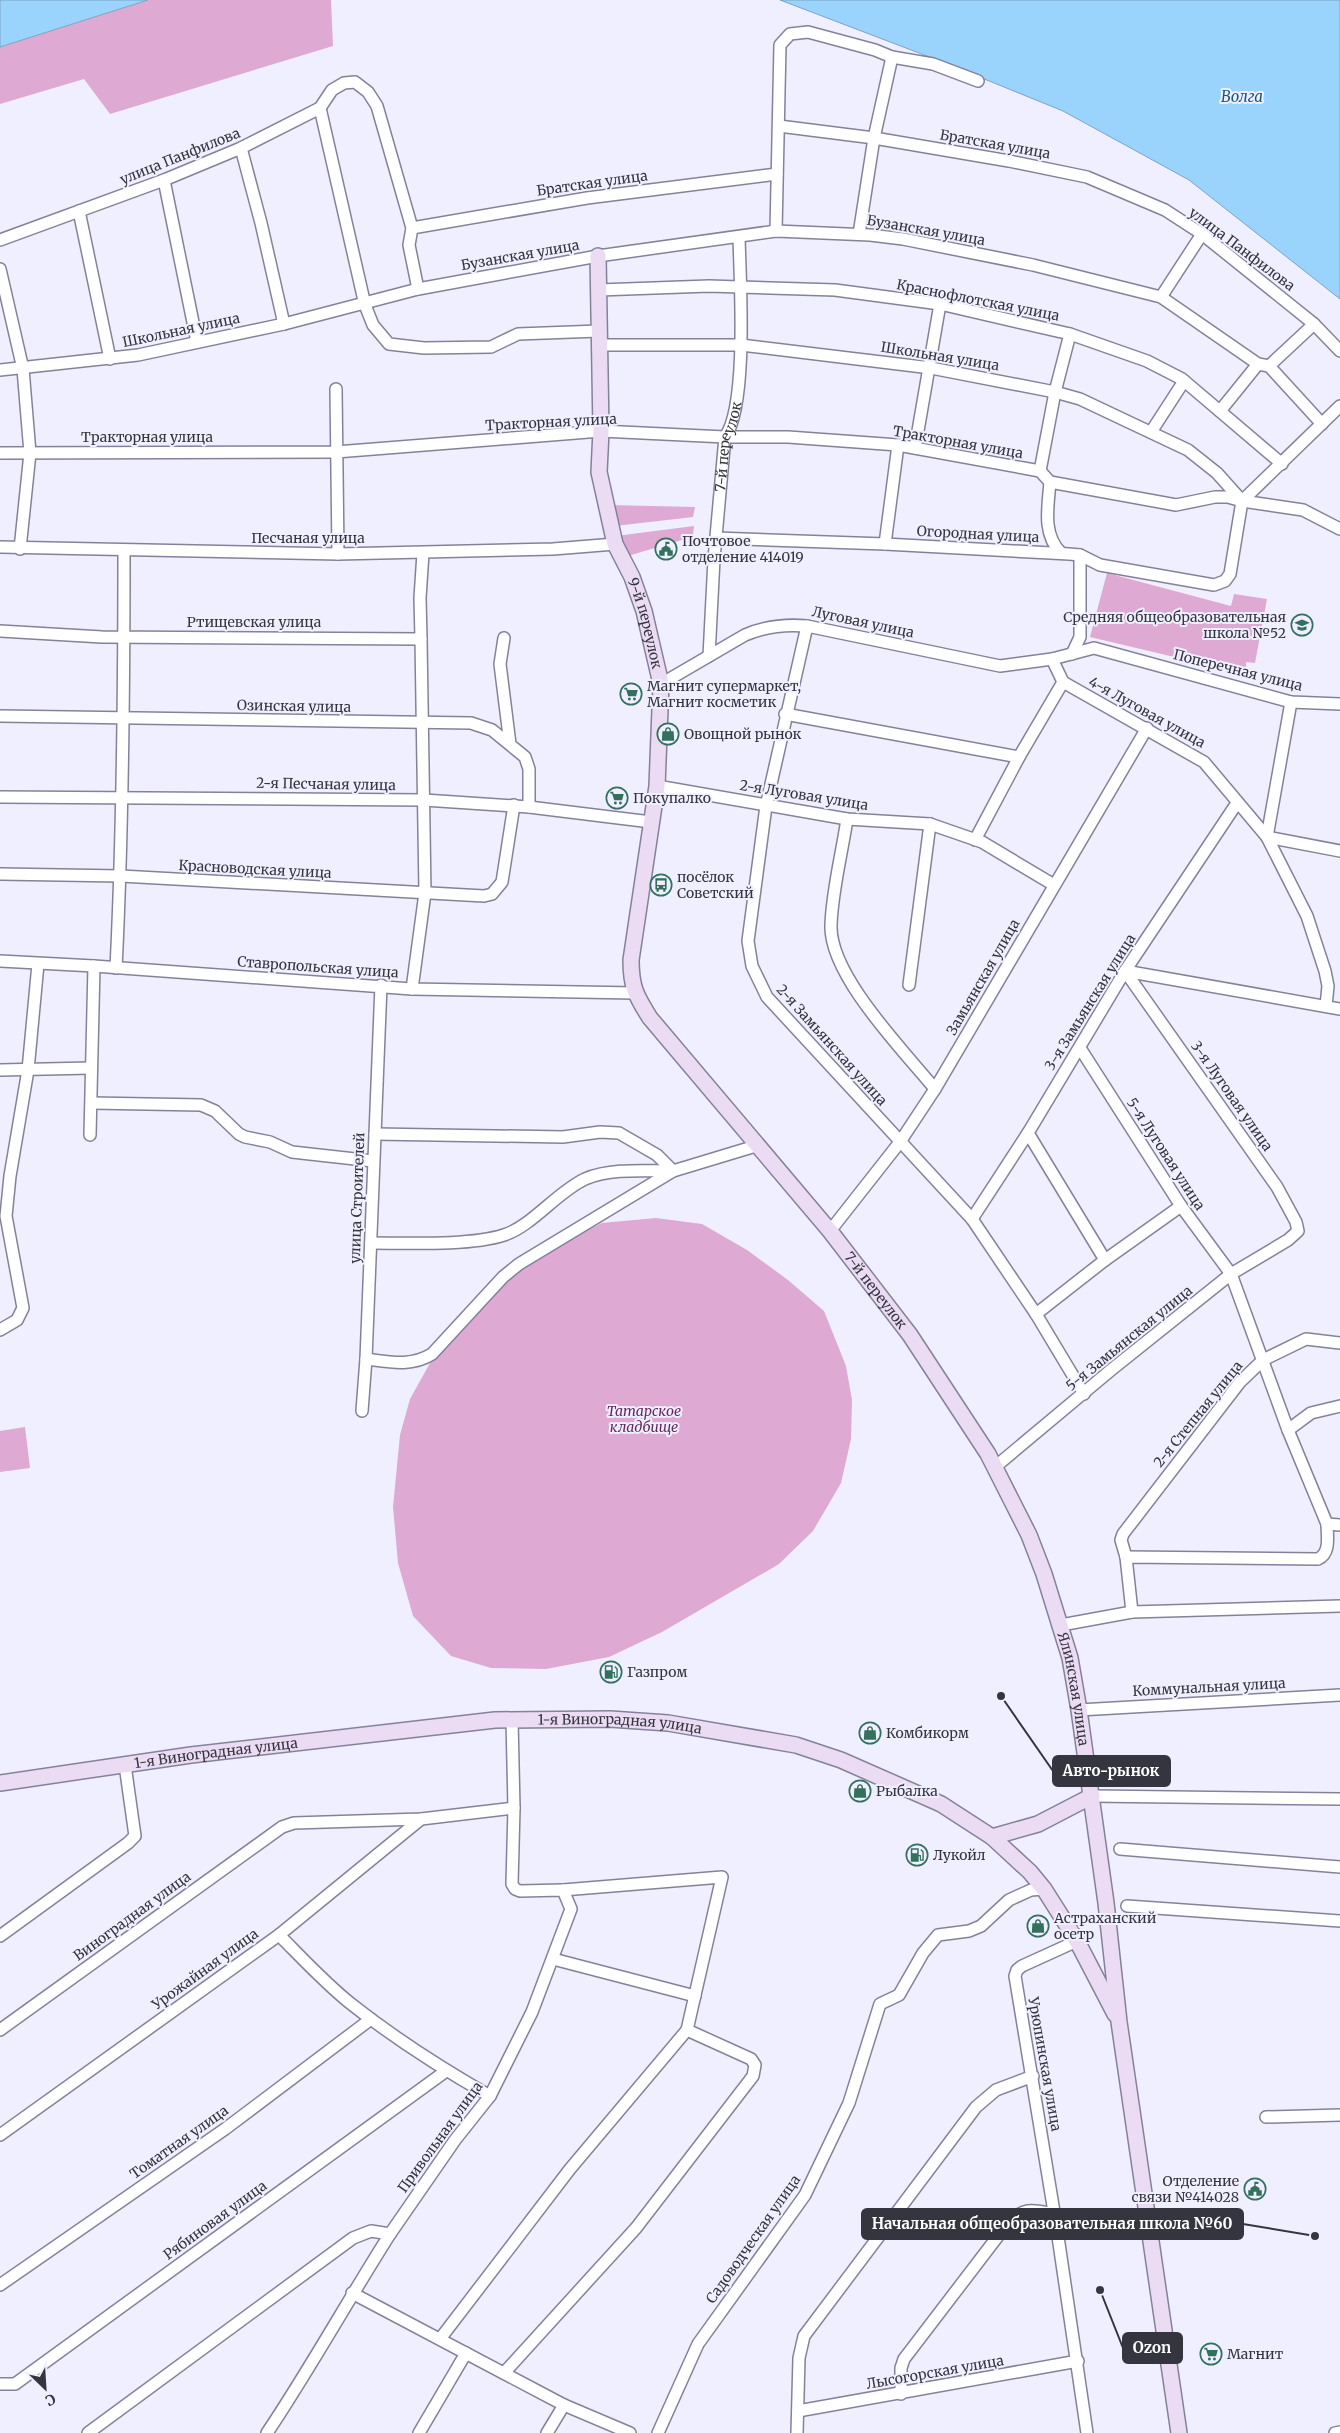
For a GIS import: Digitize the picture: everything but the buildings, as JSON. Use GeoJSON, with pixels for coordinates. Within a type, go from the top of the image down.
{"type":"FeatureCollection","features":[{"type":"Feature","properties":{"kind":"street"},"geometry":{"type":"LineString","coordinates":[[776,231],[780,44],[785,37],[796,32],[808,32],[875,50],[892,57],[933,64],[978,81]]}},
{"type":"Feature","properties":{"kind":"street"},"geometry":{"type":"LineString","coordinates":[[860,234],[874,138],[892,57]]}},
{"type":"Feature","properties":{"kind":"street","name":"улица Панфилова"},"geometry":{"type":"LineString","coordinates":[[0,240],[164,180],[241,148],[320,108],[332,90],[344,83],[358,83],[368,92],[376,106],[412,228]]}},
{"type":"Feature","properties":{"kind":"street"},"geometry":{"type":"LineString","coordinates":[[320,108],[365,304]]}},
{"type":"Feature","properties":{"kind":"street","name":"Братская улица"},"geometry":{"type":"LineString","coordinates":[[779,126],[874,138],[1009,161],[1087,177]]}},
{"type":"Feature","properties":{"kind":"street"},"geometry":{"type":"LineString","coordinates":[[241,148],[261,223],[284,324]]}},
{"type":"Feature","properties":{"kind":"street","name":"Братская улица"},"geometry":{"type":"LineString","coordinates":[[412,228],[587,198],[777,174]]}},
{"type":"Feature","properties":{"kind":"street","name":"улица Панфилова"},"geometry":{"type":"LineString","coordinates":[[1087,177],[1165,210],[1202,234],[1314,324],[1340,351]]}},
{"type":"Feature","properties":{"kind":"street"},"geometry":{"type":"LineString","coordinates":[[164,180],[197,342]]}},
{"type":"Feature","properties":{"kind":"street"},"geometry":{"type":"LineString","coordinates":[[79,212],[110,359]]}},
{"type":"Feature","properties":{"kind":"street"},"geometry":{"type":"LineString","coordinates":[[412,228],[408,245],[418,289]]}},
{"type":"Feature","properties":{"kind":"street","name":"Бузанская улица"},"geometry":{"type":"LineString","coordinates":[[418,289],[598,256],[776,231],[860,234],[904,239],[1033,265],[1161,297],[1263,365],[1322,424]]}},
{"type":"Feature","properties":{"kind":"street"},"geometry":{"type":"LineString","coordinates":[[1161,297],[1202,234]]}},
{"type":"Feature","properties":{"kind":"street","name":"7-й переулок"},"geometry":{"type":"LineString","coordinates":[[709,656],[716,538],[725,437],[733,424],[741,345],[739,236]]}},
{"type":"Feature","properties":{"kind":"street","name":"9-й переулок"},"geometry":{"type":"LineString","coordinates":[[598,256],[601,431],[599,472],[615,544],[632,577],[644,610],[661,684],[656,786],[631,960],[631,982],[634,994]]}},
{"type":"Feature","properties":{"kind":"street"},"geometry":{"type":"LineString","coordinates":[[0,269],[23,369],[30,453],[20,549]]}},
{"type":"Feature","properties":{"kind":"street","name":"Краснофлотская улица"},"geometry":{"type":"LineString","coordinates":[[599,290],[740,287],[835,290],[940,304],[1070,334],[1147,361],[1184,381],[1282,464]]}},
{"type":"Feature","properties":{"kind":"street","name":"Школьная улица"},"geometry":{"type":"LineString","coordinates":[[0,370],[138,355],[284,324],[418,289]]}},
{"type":"Feature","properties":{"kind":"street","name":"Школьная улица"},"geometry":{"type":"LineString","coordinates":[[365,304],[377,330],[387,342],[395,346],[491,347],[518,334],[741,345],[930,368],[1055,392],[1080,399],[1151,432],[1200,458],[1217,473],[1242,501]]}},
{"type":"Feature","properties":{"kind":"street"},"geometry":{"type":"LineString","coordinates":[[916,448],[940,304]]}},
{"type":"Feature","properties":{"kind":"street"},"geometry":{"type":"LineString","coordinates":[[1220,412],[1263,365],[1314,324]]}},
{"type":"Feature","properties":{"kind":"street"},"geometry":{"type":"LineString","coordinates":[[1070,334],[1055,392],[1040,471],[1050,482],[1176,506],[1216,497],[1228,497],[1242,501],[1303,510],[1340,529]]}},
{"type":"Feature","properties":{"kind":"street"},"geometry":{"type":"LineString","coordinates":[[1151,432],[1184,381]]}},
{"type":"Feature","properties":{"kind":"street"},"geometry":{"type":"LineString","coordinates":[[336,389],[338,554]]}},
{"type":"Feature","properties":{"kind":"street"},"geometry":{"type":"LineString","coordinates":[[1242,501],[1340,406]]}},
{"type":"Feature","properties":{"kind":"street","name":"Тракторная улица"},"geometry":{"type":"LineString","coordinates":[[0,453],[336,452],[601,431],[725,437],[788,437],[898,445],[1040,471]]}},
{"type":"Feature","properties":{"kind":"street"},"geometry":{"type":"LineString","coordinates":[[885,544],[898,445]]}},
{"type":"Feature","properties":{"kind":"street"},"geometry":{"type":"LineString","coordinates":[[1050,482],[1048,521],[1050,538],[1062,553]]}},
{"type":"Feature","properties":{"kind":"street","name":"Огородная улица"},"geometry":{"type":"LineString","coordinates":[[716,538],[1062,553],[1080,555],[1100,564],[1214,585],[1225,581],[1230,574],[1242,501]]}},
{"type":"Feature","properties":{"kind":"street","name":"Песчаная улица"},"geometry":{"type":"LineString","coordinates":[[0,547],[20,549],[338,554],[552,549],[615,544]]}},
{"type":"Feature","properties":{"kind":"street"},"geometry":{"type":"LineString","coordinates":[[116,968],[124,719],[124,551]]}},
{"type":"Feature","properties":{"kind":"street"},"geometry":{"type":"LineString","coordinates":[[412,989],[425,893],[424,723],[420,598],[423,553]]}},
{"type":"Feature","properties":{"kind":"street"},"geometry":{"type":"LineString","coordinates":[[1072,654],[1080,637],[1080,555]]}},
{"type":"Feature","properties":{"kind":"street","name":"Луговая улица"},"geometry":{"type":"LineString","coordinates":[[661,684],[759,628],[790,624],[1000,666],[1052,659],[1072,654]]}},
{"type":"Feature","properties":{"kind":"street","name":"2-я Замьянская улица"},"geometry":{"type":"LineString","coordinates":[[807,626],[785,714],[766,806],[748,941],[752,966],[766,997],[972,1219],[1036,1314],[1084,1394]]}},
{"type":"Feature","properties":{"kind":"street","name":"Ртищевская улица"},"geometry":{"type":"LineString","coordinates":[[0,631],[102,637],[421,639]]}},
{"type":"Feature","properties":{"kind":"street"},"geometry":{"type":"LineString","coordinates":[[504,638],[500,664],[510,744]]}},
{"type":"Feature","properties":{"kind":"street","name":"Поперечная улица"},"geometry":{"type":"LineString","coordinates":[[1072,654],[1094,648],[1292,702],[1340,704]]}},
{"type":"Feature","properties":{"kind":"street"},"geometry":{"type":"LineString","coordinates":[[975,840],[1063,682],[1052,659]]}},
{"type":"Feature","properties":{"kind":"street","name":"4-я Луговая улица"},"geometry":{"type":"LineString","coordinates":[[1063,682],[1204,762],[1267,837],[1307,916],[1325,971],[1328,986],[1326,1006]]}},
{"type":"Feature","properties":{"kind":"street"},"geometry":{"type":"LineString","coordinates":[[1292,702],[1267,837],[1340,851]]}},
{"type":"Feature","properties":{"kind":"street"},"geometry":{"type":"LineString","coordinates":[[785,714],[1019,758]]}},
{"type":"Feature","properties":{"kind":"street","name":"Озинская улица"},"geometry":{"type":"LineString","coordinates":[[0,716],[472,723],[485,726],[525,757],[529,769],[529,807]]}},
{"type":"Feature","properties":{"kind":"street","name":"Замьянская улица"},"geometry":{"type":"LineString","coordinates":[[830,1231],[900,1142],[935,1089],[1147,728]]}},
{"type":"Feature","properties":{"kind":"street","name":"2-я Луговая улица"},"geometry":{"type":"LineString","coordinates":[[656,786],[847,819],[930,824],[982,842],[1054,885]]}},
{"type":"Feature","properties":{"kind":"street","name":"2-я Песчаная улица"},"geometry":{"type":"LineString","coordinates":[[0,797],[424,800],[514,805],[651,822]]}},
{"type":"Feature","properties":{"kind":"street","name":"3-я Замьянская улица"},"geometry":{"type":"LineString","coordinates":[[972,1219],[1028,1133],[1125,971],[1237,802]]}},
{"type":"Feature","properties":{"kind":"street","name":"Красноводская улица"},"geometry":{"type":"LineString","coordinates":[[0,874],[120,876],[484,896],[492,894],[502,882],[514,805]]}},
{"type":"Feature","properties":{"kind":"street"},"geometry":{"type":"LineString","coordinates":[[847,819],[831,926],[833,947],[863,1001],[935,1089]]}},
{"type":"Feature","properties":{"kind":"street"},"geometry":{"type":"LineString","coordinates":[[909,984],[930,824]]}},
{"type":"Feature","properties":{"kind":"street","name":"Ставропольская улица"},"geometry":{"type":"LineString","coordinates":[[0,961],[381,985],[412,989],[634,994]]}},
{"type":"Feature","properties":{"kind":"street"},"geometry":{"type":"LineString","coordinates":[[0,1330],[17,1320],[23,1308],[3,1216],[28,1070],[38,964]]}},
{"type":"Feature","properties":{"kind":"street"},"geometry":{"type":"LineString","coordinates":[[90,1135],[94,966]]}},
{"type":"Feature","properties":{"kind":"street"},"geometry":{"type":"LineString","coordinates":[[1125,971],[1340,1009]]}},
{"type":"Feature","properties":{"kind":"street","name":"3-я Луговая улица"},"geometry":{"type":"LineString","coordinates":[[1125,971],[1277,1187],[1298,1224],[1298,1231],[1288,1240]]}},
{"type":"Feature","properties":{"kind":"street","name":"улица Строителей"},"geometry":{"type":"LineString","coordinates":[[362,1411],[366,1359],[381,985]]}},
{"type":"Feature","properties":{"kind":"street","name":"7-й переулок"},"geometry":{"type":"LineString","coordinates":[[634,994],[668,1042],[759,1145],[830,1231],[910,1335],[964,1415],[995,1467],[1029,1535],[1061,1625]]}},
{"type":"Feature","properties":{"kind":"street","name":"5-я Луговая улица"},"geometry":{"type":"LineString","coordinates":[[1080,1048],[1181,1206],[1231,1274],[1288,1430],[1327,1524]]}},
{"type":"Feature","properties":{"kind":"street"},"geometry":{"type":"LineString","coordinates":[[0,1070],[91,1068]]}},
{"type":"Feature","properties":{"kind":"street"},"geometry":{"type":"LineString","coordinates":[[92,1104],[201,1105],[215,1111],[239,1134],[245,1137],[270,1142],[292,1152],[373,1161]]}},
{"type":"Feature","properties":{"kind":"street"},"geometry":{"type":"LineString","coordinates":[[375,1134],[563,1137],[611,1132],[619,1133],[642,1146],[673,1171]]}},
{"type":"Feature","properties":{"kind":"street"},"geometry":{"type":"LineString","coordinates":[[1028,1133],[1105,1260]]}},
{"type":"Feature","properties":{"kind":"street"},"geometry":{"type":"LineString","coordinates":[[366,1359],[407,1364],[422,1360],[432,1354],[503,1277],[519,1264],[673,1171],[759,1145]]}},
{"type":"Feature","properties":{"kind":"street"},"geometry":{"type":"LineString","coordinates":[[370,1243],[441,1242],[484,1239],[504,1235],[586,1179],[607,1173],[673,1171]]}},
{"type":"Feature","properties":{"kind":"street"},"geometry":{"type":"LineString","coordinates":[[1036,1314],[1105,1260],[1181,1206]]}},
{"type":"Feature","properties":{"kind":"street","name":"5-я Замьянская улица"},"geometry":{"type":"LineString","coordinates":[[995,1467],[1111,1370],[1231,1274],[1288,1240]]}},
{"type":"Feature","properties":{"kind":"street","name":"2-я Степная улица"},"geometry":{"type":"LineString","coordinates":[[1132,1612],[1126,1557],[1121,1540],[1123,1534],[1240,1382],[1263,1360],[1306,1339],[1340,1343]]}},
{"type":"Feature","properties":{"kind":"street"},"geometry":{"type":"LineString","coordinates":[[1288,1430],[1311,1413],[1340,1406]]}},
{"type":"Feature","properties":{"kind":"street"},"geometry":{"type":"LineString","coordinates":[[1126,1557],[1318,1559],[1327,1550],[1327,1524],[1340,1525]]}},
{"type":"Feature","properties":{"kind":"street"},"geometry":{"type":"LineString","coordinates":[[1061,1625],[1132,1612],[1340,1606]]}},
{"type":"Feature","properties":{"kind":"street","name":"Ялинская улица"},"geometry":{"type":"LineString","coordinates":[[1061,1625],[1079,1710],[1092,1796],[1119,2022],[1179,2433]]}},
{"type":"Feature","properties":{"kind":"street","name":"Коммунальная улица"},"geometry":{"type":"LineString","coordinates":[[1079,1710],[1340,1695]]}},
{"type":"Feature","properties":{"kind":"street","name":"1-я Виноградная улица"},"geometry":{"type":"LineString","coordinates":[[0,1784],[201,1754],[495,1720],[610,1719],[668,1723],[796,1746],[841,1760],[941,1804],[992,1838],[1030,1872],[1044,1889],[1077,1941],[1119,2022]]}},
{"type":"Feature","properties":{"kind":"street"},"geometry":{"type":"LineString","coordinates":[[440,2340],[570,2169],[687,2030],[722,1876],[563,1890],[527,1891],[515,1889],[511,1878],[514,1808],[512,1720]]}},
{"type":"Feature","properties":{"kind":"street"},"geometry":{"type":"LineString","coordinates":[[0,1936],[135,1836],[125,1765]]}},
{"type":"Feature","properties":{"kind":"street"},"geometry":{"type":"LineString","coordinates":[[992,1838],[1038,1824],[1092,1796],[1340,1799]]}},
{"type":"Feature","properties":{"kind":"street"},"geometry":{"type":"LineString","coordinates":[[421,1819],[514,1808]]}},
{"type":"Feature","properties":{"kind":"street","name":"Виноградная улица"},"geometry":{"type":"LineString","coordinates":[[0,2030],[282,1827],[294,1823],[421,1819]]}},
{"type":"Feature","properties":{"kind":"street","name":"Урожайная улица"},"geometry":{"type":"LineString","coordinates":[[0,2135],[278,1935],[421,1819]]}},
{"type":"Feature","properties":{"kind":"street"},"geometry":{"type":"LineString","coordinates":[[1120,1849],[1340,1866]]}},
{"type":"Feature","properties":{"kind":"street","name":"Садоводческая улица"},"geometry":{"type":"LineString","coordinates":[[658,2433],[698,2344],[805,2195],[849,2103],[880,2004],[899,1995],[923,1952],[938,1935],[969,1932],[981,1926],[1009,1900],[1031,1890],[1044,1889]]}},
{"type":"Feature","properties":{"kind":"street","name":"Привольная улица"},"geometry":{"type":"LineString","coordinates":[[267,2433],[296,2389],[352,2293],[390,2234],[449,2148],[490,2096],[532,2012],[571,1909],[563,1890]]}},
{"type":"Feature","properties":{"kind":"street"},"geometry":{"type":"LineString","coordinates":[[1127,1906],[1340,1921]]}},
{"type":"Feature","properties":{"kind":"street"},"geometry":{"type":"LineString","coordinates":[[278,1935],[349,2002],[371,2019],[446,2071],[490,2096]]}},
{"type":"Feature","properties":{"kind":"street","name":"Урюпинская улица"},"geometry":{"type":"LineString","coordinates":[[1077,1941],[1017,1970],[1016,1981],[1055,2214],[1078,2361],[1087,2433]]}},
{"type":"Feature","properties":{"kind":"street"},"geometry":{"type":"LineString","coordinates":[[553,1959],[695,1996]]}},
{"type":"Feature","properties":{"kind":"street","name":"Томатная улица"},"geometry":{"type":"LineString","coordinates":[[0,2285],[225,2129],[371,2019]]}},
{"type":"Feature","properties":{"kind":"street"},"geometry":{"type":"LineString","coordinates":[[504,2373],[636,2228],[754,2076],[755,2065],[751,2059],[687,2030]]}},
{"type":"Feature","properties":{"kind":"street","name":"Рябиновая улица"},"geometry":{"type":"LineString","coordinates":[[0,2384],[15,2384],[446,2071]]}},
{"type":"Feature","properties":{"kind":"street"},"geometry":{"type":"LineString","coordinates":[[797,2433],[798,2358],[804,2336],[976,2106],[996,2090],[1033,2076]]}},
{"type":"Feature","properties":{"kind":"street"},"geometry":{"type":"LineString","coordinates":[[1266,2117],[1340,2115]]}},
{"type":"Feature","properties":{"kind":"street"},"geometry":{"type":"LineString","coordinates":[[901,2394],[901,2368],[904,2360],[1008,2223],[1017,2214],[1026,2210],[1055,2214]]}},
{"type":"Feature","properties":{"kind":"street"},"geometry":{"type":"LineString","coordinates":[[1057,2230],[1147,2216]]}},
{"type":"Feature","properties":{"kind":"street"},"geometry":{"type":"LineString","coordinates":[[88,2433],[353,2238],[371,2232],[390,2234]]}},
{"type":"Feature","properties":{"kind":"street"},"geometry":{"type":"LineString","coordinates":[[352,2293],[564,2404],[630,2433]]}},
{"type":"Feature","properties":{"kind":"street"},"geometry":{"type":"LineString","coordinates":[[419,2433],[466,2353]]}},
{"type":"Feature","properties":{"kind":"street","name":"Лысогорская улица"},"geometry":{"type":"LineString","coordinates":[[798,2411],[1078,2361]]}},
{"type":"Feature","properties":{"kind":"street"},"geometry":{"type":"LineString","coordinates":[[547,2433],[564,2404]]}},
{"type":"Feature","properties":{"kind":"street"},"geometry":{"type":"LineString","coordinates":[[1335,2433],[1340,2432]]}},
{"type":"Feature","properties":{"kind":"green space"},"geometry":{"type":"Polygon","coordinates":[[[148,0],[331,0],[333,46],[110,114],[84,79],[0,104],[0,47],[148,0]]]}},
{"type":"Feature","properties":{"kind":"green space"},"geometry":{"type":"Polygon","coordinates":[[[608,505],[695,507],[693,517],[615,526],[608,505]]]}},
{"type":"Feature","properties":{"kind":"green space"},"geometry":{"type":"Polygon","coordinates":[[[694,526],[693,535],[685,539],[621,558],[616,536],[694,526]]]}},
{"type":"Feature","properties":{"kind":"green space"},"geometry":{"type":"Polygon","coordinates":[[[1107,573],[1231,606],[1234,594],[1267,599],[1255,663],[1246,662],[1246,674],[1090,637],[1107,573]]]}},
{"type":"Feature","properties":{"kind":"green space","name":"Татарское кладбище"},"geometry":{"type":"Polygon","coordinates":[[[656,1218],[702,1224],[747,1250],[788,1280],[824,1311],[846,1366],[852,1400],[851,1439],[841,1483],[813,1531],[779,1564],[662,1632],[609,1657],[546,1669],[491,1668],[451,1656],[413,1616],[398,1563],[393,1507],[400,1435],[410,1399],[430,1363],[471,1316],[518,1271],[562,1242],[602,1223],[656,1218]]]}},
{"type":"Feature","properties":{"kind":"green space"},"geometry":{"type":"Polygon","coordinates":[[[25,1427],[30,1468],[0,1472],[0,1431],[25,1427]]]}},
{"type":"Feature","properties":{"kind":"water"},"geometry":{"type":"Polygon","coordinates":[[[0,0],[148,0],[0,47],[0,0]]]}},
{"type":"Feature","properties":{"kind":"water","name":"Волга"},"geometry":{"type":"Polygon","coordinates":[[[780,0],[1340,0],[1340,299],[1189,180],[1063,111],[940,61],[780,0]]]}},
{"type":"Feature","properties":{"kind":"place","name":"Почтовое отделение 414019"},"geometry":{"type":"Point","coordinates":[666,549]}},
{"type":"Feature","properties":{"kind":"place","name":"Средняя общеобразовательная школа №52"},"geometry":{"type":"Point","coordinates":[1302,625]}},
{"type":"Feature","properties":{"kind":"place","name":"Магнит супермаркет, Магнит косметик"},"geometry":{"type":"Point","coordinates":[631,694]}},
{"type":"Feature","properties":{"kind":"place","name":"Овощной рынок"},"geometry":{"type":"Point","coordinates":[668,734]}},
{"type":"Feature","properties":{"kind":"place","name":"Покупалко"},"geometry":{"type":"Point","coordinates":[617,798]}},
{"type":"Feature","properties":{"kind":"place","name":"посёлок Советский"},"geometry":{"type":"Point","coordinates":[661,885]}},
{"type":"Feature","properties":{"kind":"place","name":"Газпром"},"geometry":{"type":"Point","coordinates":[611,1672]}},
{"type":"Feature","properties":{"kind":"place","name":"Авто-рынок"},"geometry":{"type":"Point","coordinates":[1001,1696]}},
{"type":"Feature","properties":{"kind":"place","name":"Комбикорм"},"geometry":{"type":"Point","coordinates":[870,1733]}},
{"type":"Feature","properties":{"kind":"place","name":"Рыбалка"},"geometry":{"type":"Point","coordinates":[860,1791]}},
{"type":"Feature","properties":{"kind":"place","name":"Лукойл"},"geometry":{"type":"Point","coordinates":[917,1855]}},
{"type":"Feature","properties":{"kind":"place","name":"Астраханский осетр"},"geometry":{"type":"Point","coordinates":[1038,1926]}},
{"type":"Feature","properties":{"kind":"place","name":"Отделение связи №414028"},"geometry":{"type":"Point","coordinates":[1255,2189]}},
{"type":"Feature","properties":{"kind":"place","name":"Начальная общеобразовательная школа №60"},"geometry":{"type":"Point","coordinates":[1315,2236]}},
{"type":"Feature","properties":{"kind":"place","name":"Ozon"},"geometry":{"type":"Point","coordinates":[1100,2290]}},
{"type":"Feature","properties":{"kind":"place","name":"Магнит"},"geometry":{"type":"Point","coordinates":[1211,2354]}}]}
